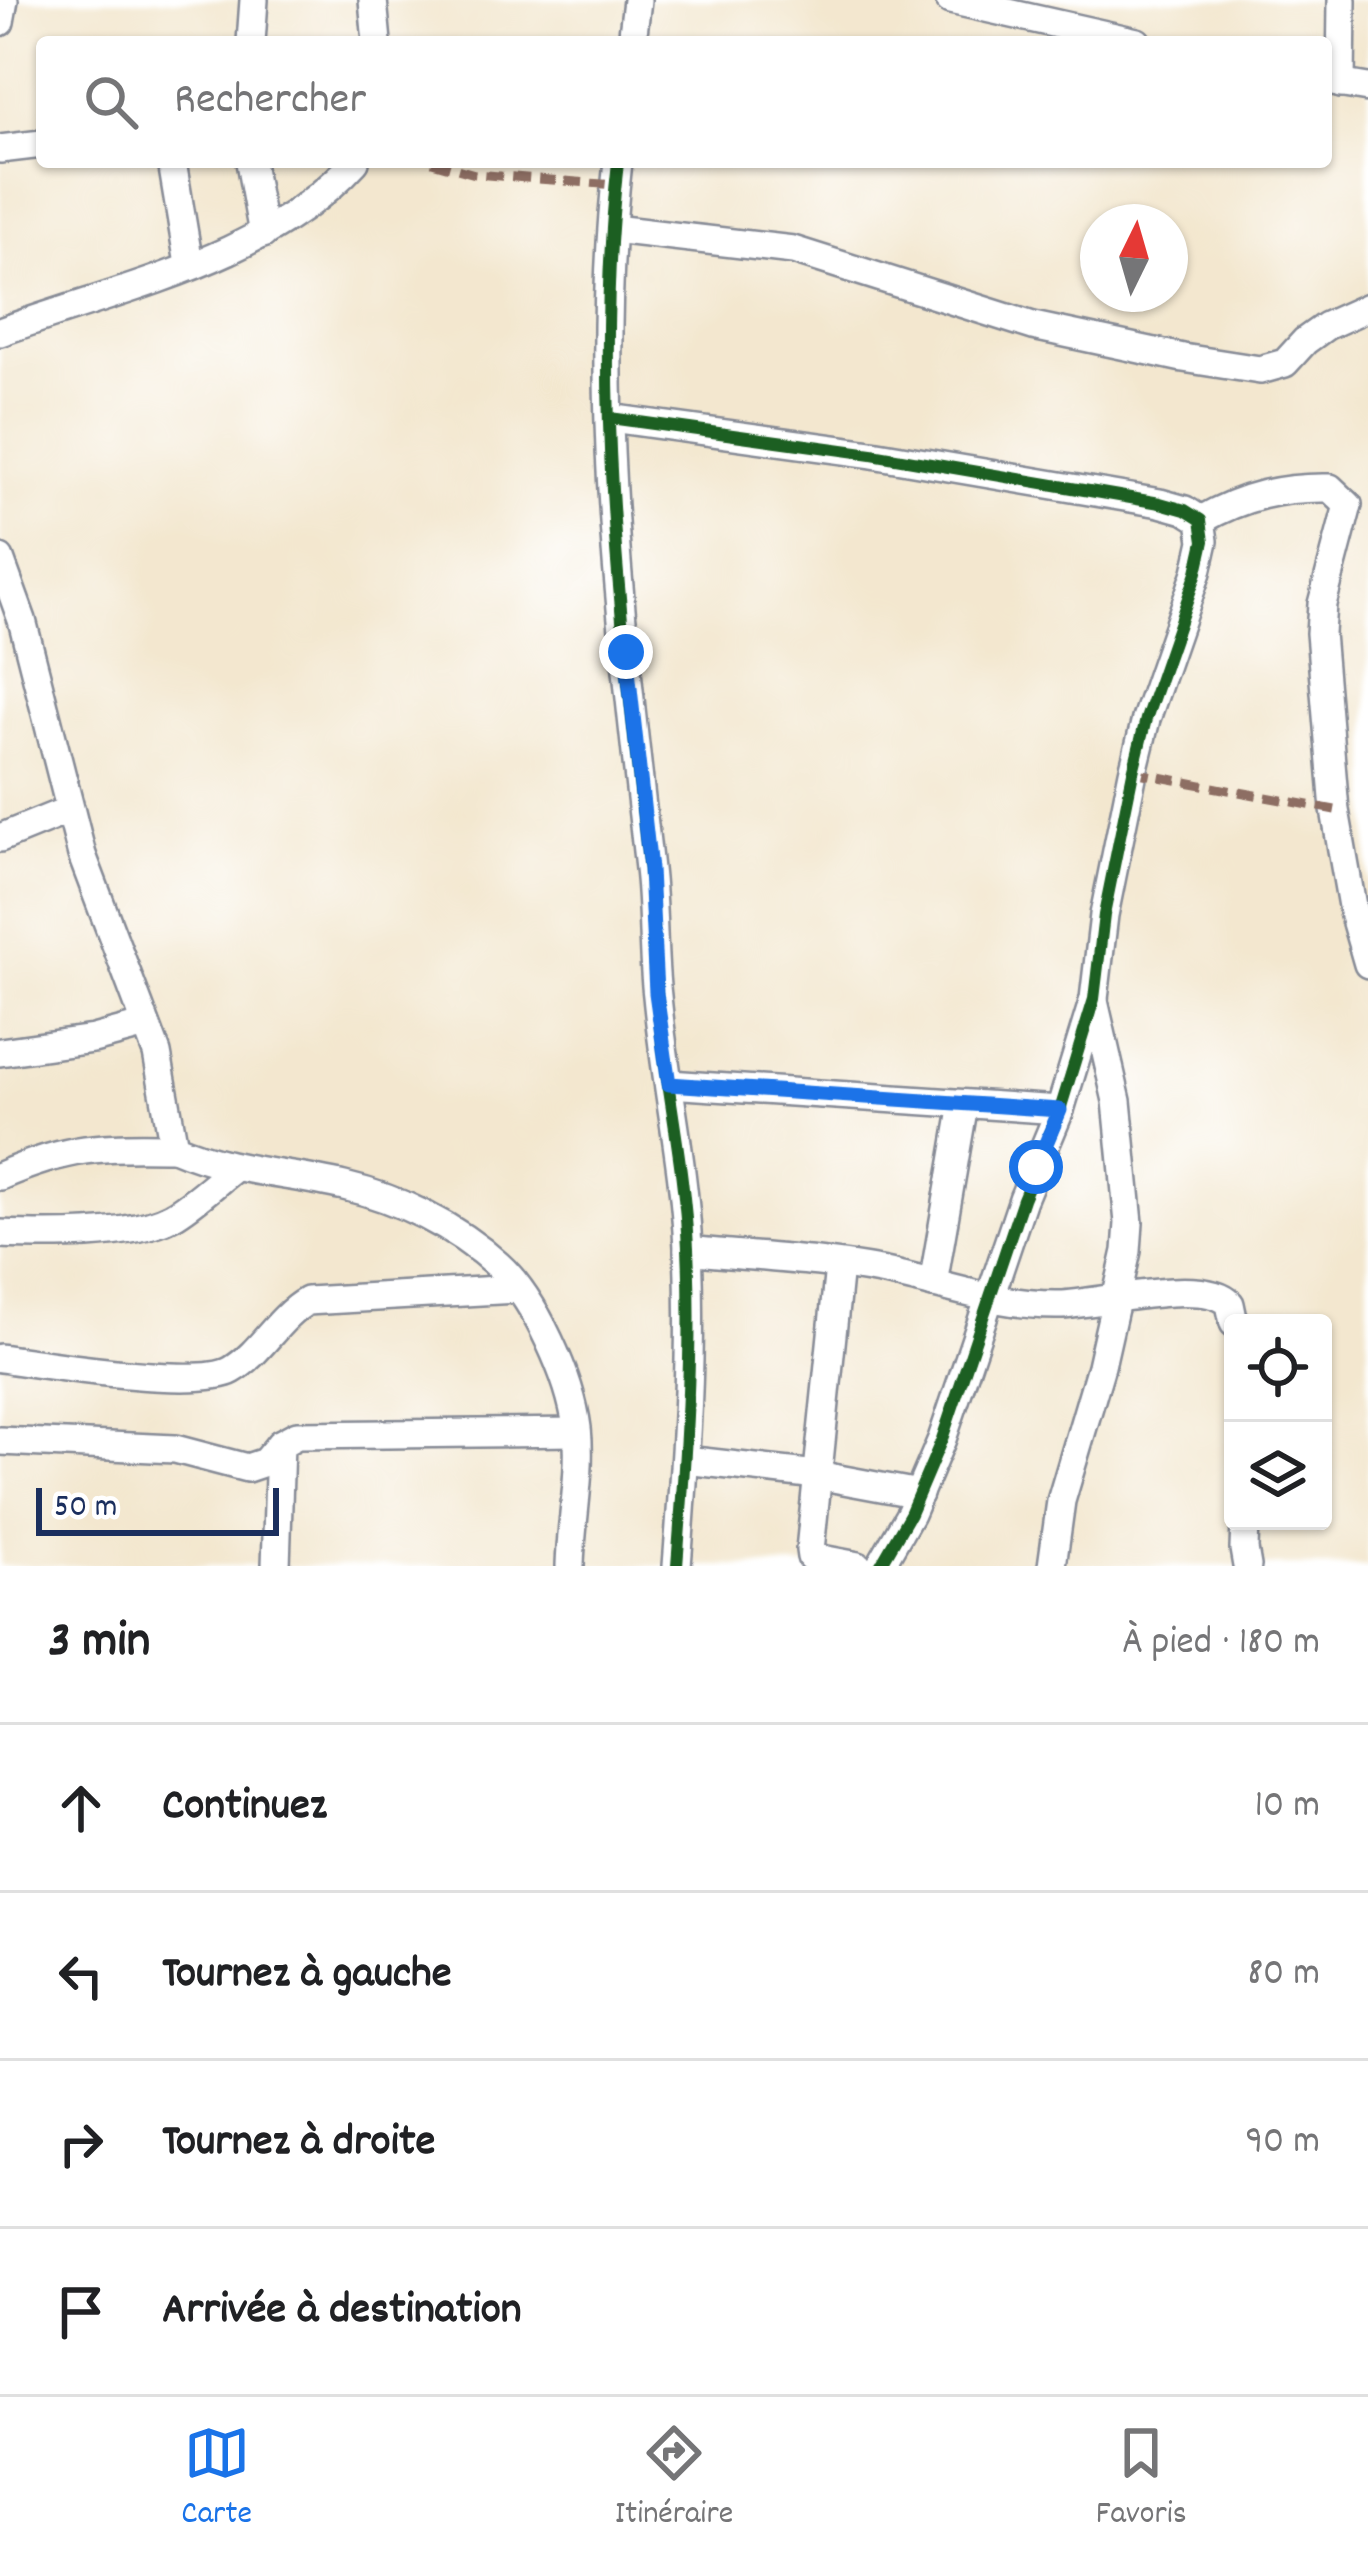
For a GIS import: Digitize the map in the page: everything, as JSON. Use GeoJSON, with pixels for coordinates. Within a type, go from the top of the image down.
{"type":"FeatureCollection","features":[{"type":"Feature","properties":{"kind":"street"},"geometry":{"type":"LineString","coordinates":[[0,22],[4,0]]}},
{"type":"Feature","properties":{"kind":"street"},"geometry":{"type":"LineString","coordinates":[[251,36],[254,0]]}},
{"type":"Feature","properties":{"kind":"street"},"geometry":{"type":"LineString","coordinates":[[373,0],[376,36]]}},
{"type":"Feature","properties":{"kind":"street"},"geometry":{"type":"LineString","coordinates":[[633,36],[637,0]]}},
{"type":"Feature","properties":{"kind":"street"},"geometry":{"type":"LineString","coordinates":[[950,0],[1110,36]]}},
{"type":"Feature","properties":{"kind":"street"},"geometry":{"type":"LineString","coordinates":[[1342,0],[1345,84]]}},
{"type":"Feature","properties":{"kind":"street"},"geometry":{"type":"LineString","coordinates":[[0,149],[36,145]]}},
{"type":"Feature","properties":{"kind":"street"},"geometry":{"type":"LineString","coordinates":[[173,168],[189,264]]}},
{"type":"Feature","properties":{"kind":"street"},"geometry":{"type":"LineString","coordinates":[[251,168],[263,234]]}},
{"type":"Feature","properties":{"kind":"street"},"geometry":{"type":"LineString","coordinates":[[0,332],[263,234],[330,189],[349,168]]}},
{"type":"Feature","properties":{"kind":"street"},"geometry":{"type":"LineString","coordinates":[[618,168],[610,418],[626,652],[656,941],[656,993],[681,1158],[688,1250],[685,1460],[677,1566]]}},
{"type":"Feature","properties":{"kind":"street"},"geometry":{"type":"LineString","coordinates":[[613,229],[793,250],[1052,330],[1261,370],[1285,363],[1326,326],[1368,308]]}},
{"type":"Feature","properties":{"kind":"street"},"geometry":{"type":"LineString","coordinates":[[610,418],[872,454],[1138,499],[1185,510],[1201,520],[1204,541],[1198,572],[1155,690],[1133,772],[1104,915],[1094,999],[1060,1110],[1023,1199],[992,1299],[920,1494],[880,1566]]}},
{"type":"Feature","properties":{"kind":"street"},"geometry":{"type":"LineString","coordinates":[[1201,520],[1236,500],[1294,488],[1330,488],[1348,505],[1319,633],[1335,810],[1353,912],[1368,964]]}},
{"type":"Feature","properties":{"kind":"street"},"geometry":{"type":"LineString","coordinates":[[0,559],[22,620],[69,810],[108,930],[157,1053],[175,1147]]}},
{"type":"Feature","properties":{"kind":"street"},"geometry":{"type":"LineString","coordinates":[[0,838],[69,810]]}},
{"type":"Feature","properties":{"kind":"street"},"geometry":{"type":"LineString","coordinates":[[1052,1566],[1061,1501],[1101,1366],[1127,1251],[1129,1223],[1117,1101],[1094,999]]}},
{"type":"Feature","properties":{"kind":"street"},"geometry":{"type":"LineString","coordinates":[[0,1052],[93,1039],[146,1025]]}},
{"type":"Feature","properties":{"kind":"street"},"geometry":{"type":"LineString","coordinates":[[669,1084],[1060,1110]]}},
{"type":"Feature","properties":{"kind":"street"},"geometry":{"type":"LineString","coordinates":[[933,1284],[964,1104]]}},
{"type":"Feature","properties":{"kind":"street"},"geometry":{"type":"LineString","coordinates":[[0,1175],[87,1146],[175,1147],[233,1169],[342,1185],[403,1202],[500,1267],[568,1386],[577,1432],[570,1566]]}},
{"type":"Feature","properties":{"kind":"street"},"geometry":{"type":"LineString","coordinates":[[0,1234],[144,1225],[171,1216],[233,1169]]}},
{"type":"Feature","properties":{"kind":"street"},"geometry":{"type":"LineString","coordinates":[[688,1250],[839,1266],[992,1299],[1061,1305],[1115,1297],[1211,1293],[1230,1304],[1232,1314]]}},
{"type":"Feature","properties":{"kind":"street"},"geometry":{"type":"LineString","coordinates":[[839,1266],[811,1557],[858,1566]]}},
{"type":"Feature","properties":{"kind":"street"},"geometry":{"type":"LineString","coordinates":[[0,1358],[129,1375],[225,1375],[267,1341],[291,1310],[307,1301],[516,1289]]}},
{"type":"Feature","properties":{"kind":"street"},"geometry":{"type":"LineString","coordinates":[[0,1441],[175,1449],[247,1468],[265,1462],[280,1444],[298,1436],[577,1432]]}},
{"type":"Feature","properties":{"kind":"street"},"geometry":{"type":"LineString","coordinates":[[276,1566],[280,1444]]}},
{"type":"Feature","properties":{"kind":"street"},"geometry":{"type":"LineString","coordinates":[[685,1460],[817,1475],[920,1494]]}},
{"type":"Feature","properties":{"kind":"street"},"geometry":{"type":"LineString","coordinates":[[1246,1530],[1247,1566]]}},
{"type":"Feature","properties":{"kind":"marked path"},"geometry":{"type":"LineString","coordinates":[[454,168],[475,174],[615,185]]}},
{"type":"Feature","properties":{"kind":"marked path"},"geometry":{"type":"LineString","coordinates":[[1133,772],[1335,810]]}},
{"type":"Feature","properties":{"kind":"cycle path"},"geometry":{"type":"LineString","coordinates":[[618,168],[608,339],[614,516],[651,885],[657,996],[688,1248],[689,1368],[677,1566]]}},
{"type":"Feature","properties":{"kind":"cycle path"},"geometry":{"type":"LineString","coordinates":[[610,418],[872,454],[1160,503],[1201,520],[1204,541],[1197,572],[1146,719],[1104,915],[1094,999],[1060,1110],[1023,1199],[942,1439],[910,1514],[880,1566]]}},
{"type":"Feature","properties":{"kind":"route"},"geometry":{"type":"LineString","coordinates":[[626,652],[650,869],[656,993],[669,1084],[1060,1110],[1036,1167]]}}]}
